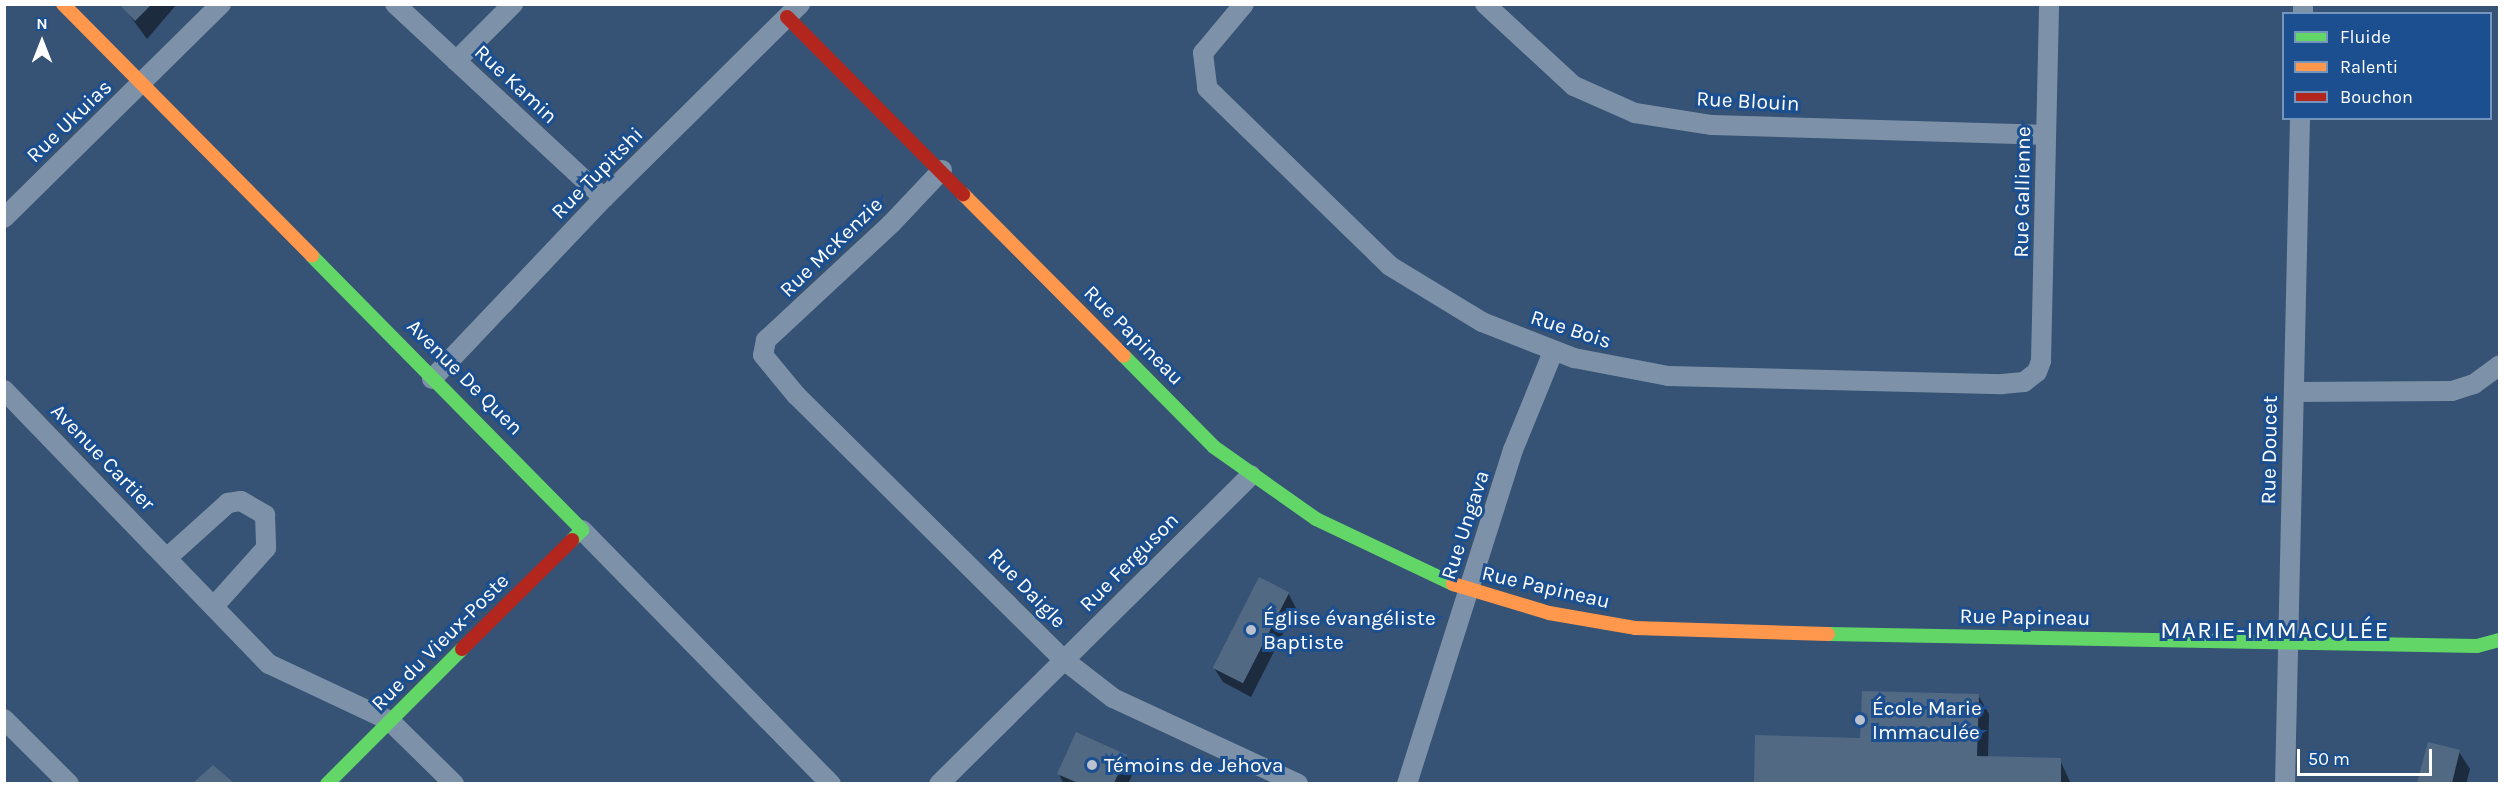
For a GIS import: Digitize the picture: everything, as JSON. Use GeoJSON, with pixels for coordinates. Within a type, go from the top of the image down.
{"type":"FeatureCollection","features":[{"type":"Feature","properties":{"kind":"street","name":"Avenue De Quen"},"geometry":{"type":"LineString","coordinates":[[63,4],[831,783]]}},
{"type":"Feature","properties":{"kind":"street","name":"Rue Ukuias"},"geometry":{"type":"LineString","coordinates":[[4,218],[221,4]]}},
{"type":"Feature","properties":{"kind":"street","name":"Rue Kamin"},"geometry":{"type":"LineString","coordinates":[[395,4],[604,198]]}},
{"type":"Feature","properties":{"kind":"street"},"geometry":{"type":"LineString","coordinates":[[456,61],[513,4]]}},
{"type":"Feature","properties":{"kind":"street","name":"Rue Bois"},"geometry":{"type":"LineString","coordinates":[[1244,4],[1203,52],[1207,88],[1390,266],[1482,322],[1553,352],[1617,369],[1668,376],[1956,384],[2024,382],[2031,377]]}},
{"type":"Feature","properties":{"kind":"street","name":"Rue Blouin"},"geometry":{"type":"LineString","coordinates":[[1485,4],[1574,86],[1635,113],[1712,125],[2046,135]]}},
{"type":"Feature","properties":{"kind":"street","name":"Rue Gallienne"},"geometry":{"type":"LineString","coordinates":[[2031,377],[2041,362],[2049,4]]}},
{"type":"Feature","properties":{"kind":"street","name":"Rue Papineau"},"geometry":{"type":"LineString","coordinates":[[793,11],[942,170],[1214,447],[1316,519],[1469,591],[1549,614],[1635,628],[2477,646]]}},
{"type":"Feature","properties":{"kind":"street","name":"Rue Tupitshi"},"geometry":{"type":"LineString","coordinates":[[432,379],[604,198],[793,11]]}},
{"type":"Feature","properties":{"kind":"street","name":"Rue Doucet"},"geometry":{"type":"LineString","coordinates":[[2285,783],[2300,120]]}},
{"type":"Feature","properties":{"kind":"street","name":"Rue McKenzie"},"geometry":{"type":"LineString","coordinates":[[767,361],[763,356],[766,340],[891,224],[942,170]]}},
{"type":"Feature","properties":{"kind":"street","name":"Rue Ungava"},"geometry":{"type":"LineString","coordinates":[[1407,783],[1513,450],[1553,352]]}},
{"type":"Feature","properties":{"kind":"street","name":"Rue Daigle"},"geometry":{"type":"LineString","coordinates":[[767,361],[1064,660],[1113,698],[1298,783]]}},
{"type":"Feature","properties":{"kind":"street"},"geometry":{"type":"LineString","coordinates":[[2294,392],[2452,391],[2474,384],[2499,365]]}},
{"type":"Feature","properties":{"kind":"street","name":"Avenue Cartier"},"geometry":{"type":"LineString","coordinates":[[4,390],[215,605],[269,664],[390,721],[454,783]]}},
{"type":"Feature","properties":{"kind":"street","name":"Rue Ferguson"},"geometry":{"type":"LineString","coordinates":[[939,783],[1251,475]]}},
{"type":"Feature","properties":{"kind":"street"},"geometry":{"type":"LineString","coordinates":[[168,557],[228,503],[241,501],[265,515],[266,548],[215,605]]}},
{"type":"Feature","properties":{"kind":"street","name":"Rue du Vieux-Poste"},"geometry":{"type":"LineString","coordinates":[[327,783],[582,530]]}},
{"type":"Feature","properties":{"kind":"street"},"geometry":{"type":"LineString","coordinates":[[2477,646],[2499,640]]}},
{"type":"Feature","properties":{"kind":"street"},"geometry":{"type":"LineString","coordinates":[[2477,646],[2499,655]]}},
{"type":"Feature","properties":{"kind":"street"},"geometry":{"type":"LineString","coordinates":[[4,719],[69,783]]}},
{"type":"Feature","properties":{"kind":"building"},"geometry":{"type":"Polygon","coordinates":[[[119,4],[152,4],[135,21],[119,4]]]}},
{"type":"Feature","properties":{"kind":"building","name":"Église évangéliste Baptiste"},"geometry":{"type":"Polygon","coordinates":[[[1259,577],[1289,592],[1243,683],[1213,668],[1259,577]]]}},
{"type":"Feature","properties":{"kind":"building"},"geometry":{"type":"Polygon","coordinates":[[[1862,691],[1979,694],[1977,756],[2061,758],[2061,783],[1754,783],[1755,735],[1860,738],[1862,691]]]}},
{"type":"Feature","properties":{"kind":"building","name":"Témoins de Jehova"},"geometry":{"type":"Polygon","coordinates":[[[1076,732],[1127,755],[1114,783],[1078,783],[1057,774],[1076,732]]]}},
{"type":"Feature","properties":{"kind":"building"},"geometry":{"type":"Polygon","coordinates":[[[2428,742],[2460,750],[2452,783],[2417,783],[2428,742]]]}},
{"type":"Feature","properties":{"kind":"building"},"geometry":{"type":"Polygon","coordinates":[[[213,765],[234,783],[193,783],[213,765]]]}},
{"type":"Feature","properties":{"kind":"traffic: fast"},"geometry":{"type":"LineString","coordinates":[[312,256],[582,530],[572,540]]}},
{"type":"Feature","properties":{"kind":"traffic: fast"},"geometry":{"type":"LineString","coordinates":[[1124,356],[1214,447],[1316,519],[1453,584]]}},
{"type":"Feature","properties":{"kind":"traffic: fast"},"geometry":{"type":"LineString","coordinates":[[1828,634],[2477,646],[2500,640]]}},
{"type":"Feature","properties":{"kind":"traffic: fast"},"geometry":{"type":"LineString","coordinates":[[327,784],[462,649]]}},
{"type":"Feature","properties":{"kind":"traffic: slow"},"geometry":{"type":"LineString","coordinates":[[63,4],[312,256]]}},
{"type":"Feature","properties":{"kind":"traffic: slow"},"geometry":{"type":"LineString","coordinates":[[963,194],[1124,356]]}},
{"type":"Feature","properties":{"kind":"traffic: slow"},"geometry":{"type":"LineString","coordinates":[[1453,584],[1549,613],[1635,628],[1828,634]]}},
{"type":"Feature","properties":{"kind":"traffic: jam"},"geometry":{"type":"LineString","coordinates":[[787,17],[963,194]]}},
{"type":"Feature","properties":{"kind":"traffic: jam"},"geometry":{"type":"LineString","coordinates":[[462,649],[572,540]]}},
{"type":"Feature","properties":{"kind":"place","name":"Église évangéliste Baptiste"},"geometry":{"type":"Point","coordinates":[1251,630]}},
{"type":"Feature","properties":{"kind":"place","name":"École Marie Immaculée"},"geometry":{"type":"Point","coordinates":[1860,720]}},
{"type":"Feature","properties":{"kind":"place","name":"Témoins de Jehova"},"geometry":{"type":"Point","coordinates":[1092,765]}},
{"type":"Feature","properties":{"kind":"district","name":"MARIE-IMMACULÉE"},"geometry":{"type":"Point","coordinates":[2275,631]}}]}
